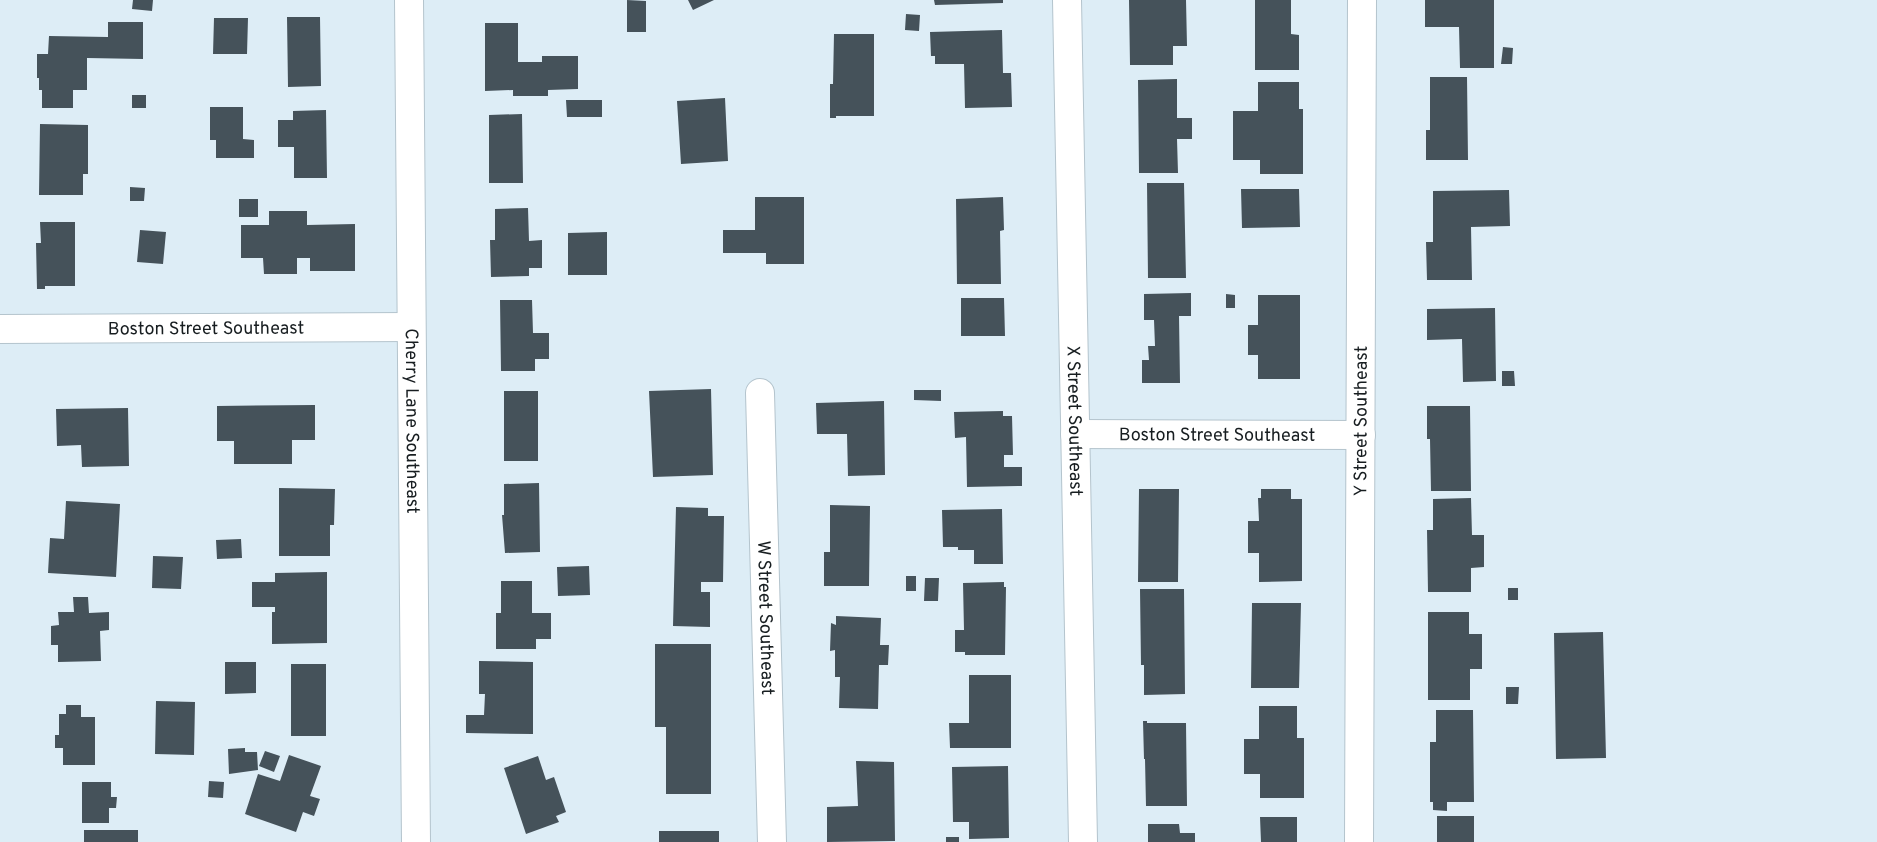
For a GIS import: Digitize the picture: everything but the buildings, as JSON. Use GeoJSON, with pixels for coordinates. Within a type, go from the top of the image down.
{"type":"FeatureCollection","features":[{"type":"Feature","properties":{"kind":"street","name":"Cherry Lane Southeast"},"geometry":{"type":"LineString","coordinates":[[409,0],[416,842]]}},
{"type":"Feature","properties":{"kind":"street","name":"X Street Southeast"},"geometry":{"type":"LineString","coordinates":[[1067,0],[1083,842]]}},
{"type":"Feature","properties":{"kind":"street","name":"Y Street Southeast"},"geometry":{"type":"LineString","coordinates":[[1359,842],[1362,0]]}},
{"type":"Feature","properties":{"kind":"street","name":"Boston Street Southeast"},"geometry":{"type":"LineString","coordinates":[[0,329],[411,327]]}},
{"type":"Feature","properties":{"kind":"street","name":"W Street Southeast"},"geometry":{"type":"LineString","coordinates":[[760,393],[772,842]]}},
{"type":"Feature","properties":{"kind":"street","name":"Boston Street Southeast"},"geometry":{"type":"LineString","coordinates":[[1075,434],[1361,435]]}}]}
